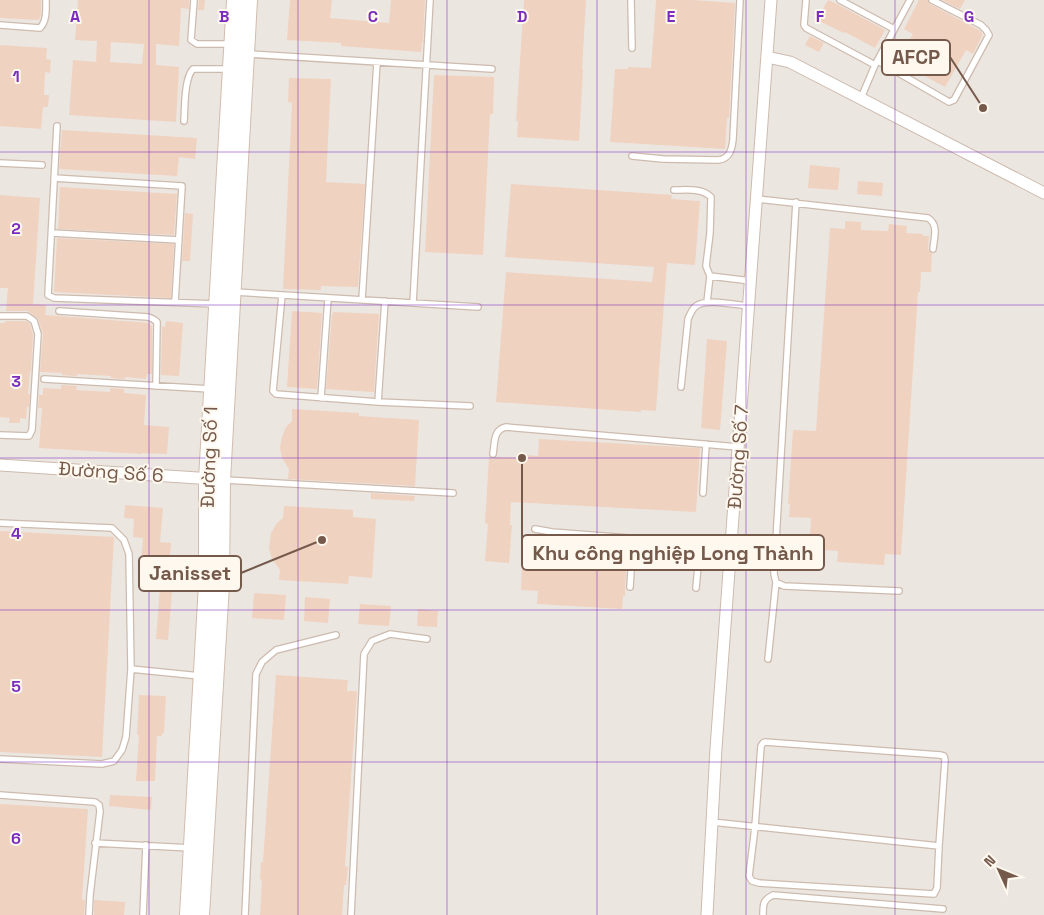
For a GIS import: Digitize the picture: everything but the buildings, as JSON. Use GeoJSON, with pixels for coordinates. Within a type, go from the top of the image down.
{"type":"FeatureCollection","features":[{"type":"Feature","properties":{"kind":"street","name":"Đường Số 1"},"geometry":{"type":"LineString","coordinates":[[201,915],[221,585],[212,389],[234,0]]}},
{"type":"Feature","properties":{"kind":"street","name":"Đường Số 1"},"geometry":{"type":"LineString","coordinates":[[188,915],[207,584],[232,292],[249,0]]}},
{"type":"Feature","properties":{"kind":"street","name":"Đường Số 7"},"geometry":{"type":"LineString","coordinates":[[707,915],[716,748],[771,0]]}},
{"type":"Feature","properties":{"kind":"street"},"geometry":{"type":"LineString","coordinates":[[767,57],[790,62],[1044,193]]}},
{"type":"Feature","properties":{"kind":"street","name":"Đường Số 6"},"geometry":{"type":"LineString","coordinates":[[0,465],[215,479]]}},
{"type":"Feature","properties":{"kind":"lane"},"geometry":{"type":"LineString","coordinates":[[0,25],[40,28],[45,20],[46,0]]}},
{"type":"Feature","properties":{"kind":"lane"},"geometry":{"type":"LineString","coordinates":[[194,0],[191,40],[197,44],[232,44]]}},
{"type":"Feature","properties":{"kind":"lane"},"geometry":{"type":"LineString","coordinates":[[412,303],[430,0]]}},
{"type":"Feature","properties":{"kind":"lane"},"geometry":{"type":"LineString","coordinates":[[631,0],[632,48]]}},
{"type":"Feature","properties":{"kind":"lane"},"geometry":{"type":"LineString","coordinates":[[632,156],[663,159],[718,160],[724,160],[728,157],[732,148],[733,138],[740,0]]}},
{"type":"Feature","properties":{"kind":"lane"},"geometry":{"type":"LineString","coordinates":[[806,0],[804,25],[806,28],[949,102],[954,100],[989,34],[981,25],[932,0]]}},
{"type":"Feature","properties":{"kind":"lane"},"geometry":{"type":"LineString","coordinates":[[840,0],[894,29]]}},
{"type":"Feature","properties":{"kind":"lane"},"geometry":{"type":"LineString","coordinates":[[861,98],[876,63],[910,0]]}},
{"type":"Feature","properties":{"kind":"lane"},"geometry":{"type":"LineString","coordinates":[[246,54],[492,69]]}},
{"type":"Feature","properties":{"kind":"lane"},"geometry":{"type":"LineString","coordinates":[[362,300],[377,62]]}},
{"type":"Feature","properties":{"kind":"lane"},"geometry":{"type":"LineString","coordinates":[[184,121],[187,84],[189,74],[193,69],[230,69]]}},
{"type":"Feature","properties":{"kind":"lane"},"geometry":{"type":"LineString","coordinates":[[58,126],[48,295],[54,298],[217,304]]}},
{"type":"Feature","properties":{"kind":"lane"},"geometry":{"type":"LineString","coordinates":[[0,163],[42,166]]}},
{"type":"Feature","properties":{"kind":"lane"},"geometry":{"type":"LineString","coordinates":[[54,178],[182,186],[175,302]]}},
{"type":"Feature","properties":{"kind":"lane"},"geometry":{"type":"LineString","coordinates":[[674,190],[698,190],[707,193],[711,197],[710,233],[706,266],[710,276],[707,302]]}},
{"type":"Feature","properties":{"kind":"lane"},"geometry":{"type":"LineString","coordinates":[[757,199],[928,218],[934,222],[935,226],[933,250]]}},
{"type":"Feature","properties":{"kind":"lane"},"geometry":{"type":"LineString","coordinates":[[768,659],[776,582],[774,564],[796,202]]}},
{"type":"Feature","properties":{"kind":"lane"},"geometry":{"type":"LineString","coordinates":[[52,233],[179,240]]}},
{"type":"Feature","properties":{"kind":"lane"},"geometry":{"type":"LineString","coordinates":[[710,276],[751,281]]}},
{"type":"Feature","properties":{"kind":"lane"},"geometry":{"type":"LineString","coordinates":[[232,292],[478,307]]}},
{"type":"Feature","properties":{"kind":"lane"},"geometry":{"type":"LineString","coordinates":[[282,295],[273,391],[279,395],[470,406]]}},
{"type":"Feature","properties":{"kind":"lane"},"geometry":{"type":"LineString","coordinates":[[321,398],[328,298]]}},
{"type":"Feature","properties":{"kind":"lane"},"geometry":{"type":"LineString","coordinates":[[378,402],[385,301]]}},
{"type":"Feature","properties":{"kind":"lane"},"geometry":{"type":"LineString","coordinates":[[681,387],[688,319],[697,304],[707,302],[749,306]]}},
{"type":"Feature","properties":{"kind":"lane"},"geometry":{"type":"LineString","coordinates":[[59,312],[148,317],[154,319],[157,322],[156,386]]}},
{"type":"Feature","properties":{"kind":"lane"},"geometry":{"type":"LineString","coordinates":[[0,316],[27,316],[34,321],[38,334],[32,430],[29,436],[0,435]]}},
{"type":"Feature","properties":{"kind":"lane"},"geometry":{"type":"LineString","coordinates":[[44,378],[212,389]]}},
{"type":"Feature","properties":{"kind":"lane"},"geometry":{"type":"LineString","coordinates":[[493,454],[497,432],[506,427],[738,447]]}},
{"type":"Feature","properties":{"kind":"lane"},"geometry":{"type":"LineString","coordinates":[[703,492],[706,444]]}},
{"type":"Feature","properties":{"kind":"lane"},"geometry":{"type":"LineString","coordinates":[[215,479],[452,493]]}},
{"type":"Feature","properties":{"kind":"lane"},"geometry":{"type":"LineString","coordinates":[[0,523],[112,528],[124,540],[130,554],[131,670],[126,736],[122,750],[114,761],[102,764],[0,758]]}},
{"type":"Feature","properties":{"kind":"lane"},"geometry":{"type":"LineString","coordinates":[[535,529],[731,546]]}},
{"type":"Feature","properties":{"kind":"lane"},"geometry":{"type":"LineString","coordinates":[[630,587],[633,538]]}},
{"type":"Feature","properties":{"kind":"lane"},"geometry":{"type":"LineString","coordinates":[[696,588],[700,544]]}},
{"type":"Feature","properties":{"kind":"lane"},"geometry":{"type":"LineString","coordinates":[[776,582],[784,586],[898,591]]}},
{"type":"Feature","properties":{"kind":"lane"},"geometry":{"type":"LineString","coordinates":[[245,915],[256,674],[262,662],[276,650],[336,634]]}},
{"type":"Feature","properties":{"kind":"lane"},"geometry":{"type":"LineString","coordinates":[[351,915],[364,654],[372,641],[390,634],[428,639]]}},
{"type":"Feature","properties":{"kind":"lane"},"geometry":{"type":"LineString","coordinates":[[131,670],[202,677]]}},
{"type":"Feature","properties":{"kind":"lane"},"geometry":{"type":"LineString","coordinates":[[766,742],[940,754],[944,756],[946,760],[939,846],[937,888],[934,894],[759,884],[752,881],[749,876],[761,746],[766,742]]}},
{"type":"Feature","properties":{"kind":"lane"},"geometry":{"type":"LineString","coordinates":[[0,795],[94,802],[99,805],[100,811],[89,915]]}},
{"type":"Feature","properties":{"kind":"lane"},"geometry":{"type":"LineString","coordinates":[[712,822],[939,846]]}},
{"type":"Feature","properties":{"kind":"lane"},"geometry":{"type":"LineString","coordinates":[[96,843],[192,848]]}},
{"type":"Feature","properties":{"kind":"lane"},"geometry":{"type":"LineString","coordinates":[[143,915],[146,845]]}},
{"type":"Feature","properties":{"kind":"lane"},"geometry":{"type":"LineString","coordinates":[[763,915],[763,904],[767,898],[773,896],[943,908]]}},
{"type":"Feature","properties":{"kind":"shaded area"},"geometry":{"type":"Polygon","coordinates":[[[0,0],[1044,0],[1044,915],[0,915],[0,0]]]}},
{"type":"Feature","properties":{"kind":"place","name":"AFCP"},"geometry":{"type":"Point","coordinates":[983,108]}},
{"type":"Feature","properties":{"kind":"place","name":"Khu công nghiệp Long Thành"},"geometry":{"type":"Point","coordinates":[522,458]}},
{"type":"Feature","properties":{"kind":"place","name":"Janisset"},"geometry":{"type":"Point","coordinates":[322,540]}}]}
